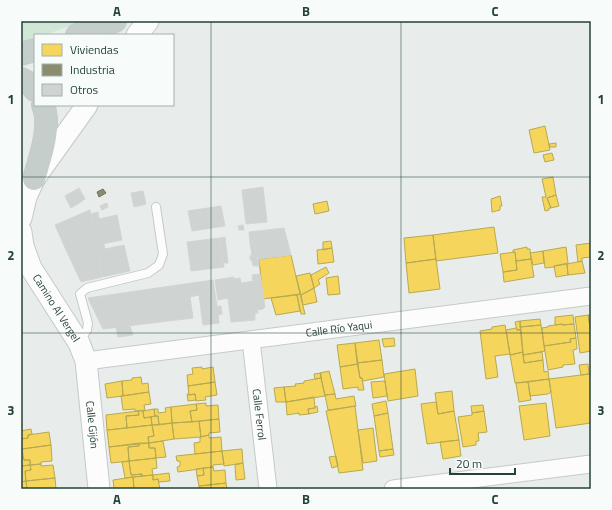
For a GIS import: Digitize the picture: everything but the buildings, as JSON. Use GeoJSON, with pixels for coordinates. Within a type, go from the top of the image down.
{"type":"FeatureCollection","features":[{"type":"Feature","properties":{"kind":"highway"},"geometry":{"type":"LineString","coordinates":[[80,34],[115,21]]}},
{"type":"Feature","properties":{"kind":"highway"},"geometry":{"type":"LineString","coordinates":[[21,54],[34,50]]}},
{"type":"Feature","properties":{"kind":"highway"},"geometry":{"type":"LineString","coordinates":[[21,79],[29,83],[34,89]]}},
{"type":"Feature","properties":{"kind":"highway"},"geometry":{"type":"LineString","coordinates":[[34,179],[43,148],[46,129],[46,111],[44,106]]}},
{"type":"Feature","properties":{"kind":"street"},"geometry":{"type":"LineString","coordinates":[[138,34],[148,21]]}},
{"type":"Feature","properties":{"kind":"street"},"geometry":{"type":"LineString","coordinates":[[21,218],[26,197],[34,179],[86,106]]}},
{"type":"Feature","properties":{"kind":"street","name":"Camino Al Vergel"},"geometry":{"type":"LineString","coordinates":[[21,232],[28,269],[82,352]]}},
{"type":"Feature","properties":{"kind":"street","name":"Calle Río Yaqui"},"geometry":{"type":"LineString","coordinates":[[82,352],[251,340],[591,296]]}},
{"type":"Feature","properties":{"kind":"street","name":"Calle Ferrol"},"geometry":{"type":"LineString","coordinates":[[251,340],[268,489]]}},
{"type":"Feature","properties":{"kind":"street","name":"Calle Gijón"},"geometry":{"type":"LineString","coordinates":[[82,352],[99,489]]}},
{"type":"Feature","properties":{"kind":"street"},"geometry":{"type":"LineString","coordinates":[[393,489],[591,464]]}},
{"type":"Feature","properties":{"kind":"lane"},"geometry":{"type":"LineString","coordinates":[[82,352],[88,323],[80,294],[87,288],[148,273],[158,266],[163,254],[156,207]]}},
{"type":"Feature","properties":{"kind":"green space"},"geometry":{"type":"Polygon","coordinates":[[[21,21],[84,21],[48,34],[34,34],[34,39],[21,44],[21,21]]]}}]}
